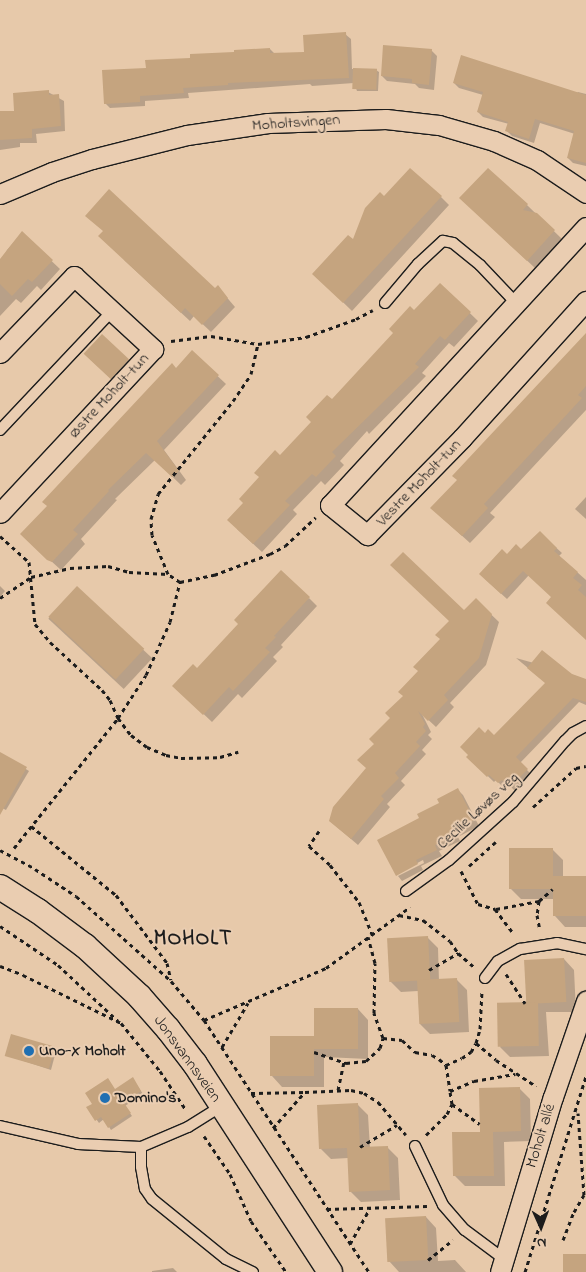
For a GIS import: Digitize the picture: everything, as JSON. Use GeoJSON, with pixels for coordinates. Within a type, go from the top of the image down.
{"type":"FeatureCollection","features":[{"type":"Feature","properties":{"kind":"street","name":"Moholtsvingen"},"geometry":{"type":"LineString","coordinates":[[0,194],[52,172],[92,159],[187,135],[268,123],[386,119],[439,125],[494,140],[537,160],[586,193]]}},
{"type":"Feature","properties":{"kind":"street"},"geometry":{"type":"LineString","coordinates":[[330,505],[586,227]]}},
{"type":"Feature","properties":{"kind":"street","name":"Østre Moholt-tun"},"geometry":{"type":"LineString","coordinates":[[0,353],[74,276],[152,349],[0,512]]}},
{"type":"Feature","properties":{"kind":"street","name":"Vestre Moholt-tun"},"geometry":{"type":"LineString","coordinates":[[330,505],[367,535],[462,438],[586,301]]}},
{"type":"Feature","properties":{"kind":"street","name":"Jonsvannsveien"},"geometry":{"type":"LineString","coordinates":[[0,887],[38,911],[85,946],[139,996],[190,1057],[330,1272]]}},
{"type":"Feature","properties":{"kind":"street","name":"Moholt allé"},"geometry":{"type":"LineString","coordinates":[[502,1265],[553,1097],[586,1001]]}},
{"type":"Feature","properties":{"kind":"lane"},"geometry":{"type":"LineString","coordinates":[[385,303],[418,264],[443,242],[453,243],[480,265],[516,303]]}},
{"type":"Feature","properties":{"kind":"lane"},"geometry":{"type":"LineString","coordinates":[[0,430],[112,311]]}},
{"type":"Feature","properties":{"kind":"lane","name":"Cecilie Løvøs veg"},"geometry":{"type":"LineString","coordinates":[[406,891],[448,860],[514,802],[565,740],[586,726]]}},
{"type":"Feature","properties":{"kind":"lane"},"geometry":{"type":"LineString","coordinates":[[485,978],[498,961],[520,949],[557,943],[586,949]]}},
{"type":"Feature","properties":{"kind":"lane"},"geometry":{"type":"LineString","coordinates":[[0,1126],[78,1144],[141,1147],[195,1123],[222,1106]]}},
{"type":"Feature","properties":{"kind":"lane"},"geometry":{"type":"LineString","coordinates":[[415,1146],[443,1205],[465,1230],[502,1265]]}},
{"type":"Feature","properties":{"kind":"lane"},"geometry":{"type":"LineString","coordinates":[[141,1147],[141,1167],[145,1189],[152,1199],[177,1216],[226,1259],[253,1272]]}},
{"type":"Feature","properties":{"kind":"path"},"geometry":{"type":"LineString","coordinates":[[152,349],[167,342],[211,336],[258,344],[306,337],[356,319],[385,303]]}},
{"type":"Feature","properties":{"kind":"path"},"geometry":{"type":"LineString","coordinates":[[168,574],[152,535],[150,519],[158,494],[251,374],[258,344]]}},
{"type":"Feature","properties":{"kind":"path"},"geometry":{"type":"LineString","coordinates":[[0,598],[31,577],[70,568],[108,566],[130,572],[168,574],[180,582],[214,575],[270,554],[291,541],[330,505]]}},
{"type":"Feature","properties":{"kind":"path"},"geometry":{"type":"LineString","coordinates":[[0,536],[29,562],[35,624],[50,642],[102,690],[110,700],[118,718],[131,735],[147,747],[166,755],[200,759],[220,757],[238,752]]}},
{"type":"Feature","properties":{"kind":"path"},"geometry":{"type":"LineString","coordinates":[[14,848],[118,718],[159,650],[170,622],[180,582]]}},
{"type":"Feature","properties":{"kind":"path"},"geometry":{"type":"LineString","coordinates":[[31,826],[116,894],[167,963],[171,981]]}},
{"type":"Feature","properties":{"kind":"path"},"geometry":{"type":"LineString","coordinates":[[314,1052],[344,1062],[366,1061],[380,1048],[383,1038],[374,1014],[375,963],[370,936],[359,902],[330,865],[309,846],[319,831]]}},
{"type":"Feature","properties":{"kind":"path"},"geometry":{"type":"LineString","coordinates":[[461,871],[478,904],[495,909],[539,901],[553,889]]}},
{"type":"Feature","properties":{"kind":"path"},"geometry":{"type":"LineString","coordinates":[[539,901],[537,915],[540,925],[540,945]]}},
{"type":"Feature","properties":{"kind":"path"},"geometry":{"type":"LineString","coordinates":[[495,909],[513,933],[520,949]]}},
{"type":"Feature","properties":{"kind":"path"},"geometry":{"type":"LineString","coordinates":[[398,915],[423,920],[450,942],[458,953],[485,978],[481,997],[480,1029],[476,1044],[462,1058],[446,1065]]}},
{"type":"Feature","properties":{"kind":"path"},"geometry":{"type":"LineString","coordinates":[[0,926],[58,965],[121,1023],[160,1071],[230,1174],[251,1221],[286,1272]]}},
{"type":"Feature","properties":{"kind":"path"},"geometry":{"type":"LineString","coordinates":[[429,970],[458,953]]}},
{"type":"Feature","properties":{"kind":"path"},"geometry":{"type":"LineString","coordinates":[[498,961],[525,1003]]}},
{"type":"Feature","properties":{"kind":"path"},"geometry":{"type":"LineString","coordinates":[[0,966],[23,975],[121,1023]]}},
{"type":"Feature","properties":{"kind":"path"},"geometry":{"type":"LineString","coordinates":[[222,1047],[248,1002]]}},
{"type":"Feature","properties":{"kind":"path"},"geometry":{"type":"LineString","coordinates":[[251,1093],[351,1090],[364,1094],[378,1102],[415,1146],[447,1114],[452,1104],[446,1065],[432,1055],[415,1052],[402,1040],[383,1038]]}},
{"type":"Feature","properties":{"kind":"path"},"geometry":{"type":"LineString","coordinates":[[476,1044],[496,1060],[509,1067],[515,1074],[553,1097]]}},
{"type":"Feature","properties":{"kind":"path"},"geometry":{"type":"LineString","coordinates":[[338,1090],[344,1062]]}},
{"type":"Feature","properties":{"kind":"path"},"geometry":{"type":"LineString","coordinates":[[450,1091],[474,1081],[515,1074]]}},
{"type":"Feature","properties":{"kind":"path"},"geometry":{"type":"LineString","coordinates":[[525,1272],[586,1076]]}},
{"type":"Feature","properties":{"kind":"path"},"geometry":{"type":"LineString","coordinates":[[273,1128],[305,1092]]}},
{"type":"Feature","properties":{"kind":"path"},"geometry":{"type":"LineString","coordinates":[[452,1104],[480,1124]]}},
{"type":"Feature","properties":{"kind":"path"},"geometry":{"type":"LineString","coordinates":[[563,1240],[574,1212],[585,1195],[578,1113]]}},
{"type":"Feature","properties":{"kind":"path"},"geometry":{"type":"LineString","coordinates":[[360,1147],[397,1125]]}},
{"type":"Feature","properties":{"kind":"path"},"geometry":{"type":"LineString","coordinates":[[369,1272],[326,1209],[443,1205]]}},
{"type":"Feature","properties":{"kind":"path"},"geometry":{"type":"LineString","coordinates":[[350,1244],[370,1208]]}},
{"type":"Feature","properties":{"kind":"path"},"geometry":{"type":"LineString","coordinates":[[428,1260],[465,1230]]}},
{"type":"Feature","properties":{"kind":"building"},"geometry":{"type":"Polygon","coordinates":[[[346,32],[349,78],[228,83],[228,85],[183,88],[184,93],[140,96],[140,102],[104,104],[102,70],[146,68],[145,60],[190,58],[190,54],[234,52],[234,50],[270,48],[270,53],[304,52],[303,35],[346,32]]]}},
{"type":"Feature","properties":{"kind":"building"},"geometry":{"type":"Polygon","coordinates":[[[383,45],[432,49],[429,85],[412,83],[412,79],[381,76],[383,45]]]}},
{"type":"Feature","properties":{"kind":"building"},"geometry":{"type":"Polygon","coordinates":[[[461,55],[586,95],[586,163],[567,158],[574,131],[535,119],[529,139],[505,131],[508,122],[477,112],[483,92],[453,83],[461,55]]]}},
{"type":"Feature","properties":{"kind":"building"},"geometry":{"type":"Polygon","coordinates":[[[353,68],[377,69],[376,90],[352,89],[353,68]]]}},
{"type":"Feature","properties":{"kind":"building"},"geometry":{"type":"Polygon","coordinates":[[[49,90],[49,95],[59,94],[61,126],[32,129],[32,138],[0,140],[0,111],[14,111],[13,93],[49,90]]]}},
{"type":"Feature","properties":{"kind":"building"},"geometry":{"type":"Polygon","coordinates":[[[410,168],[442,196],[343,303],[312,274],[348,235],[353,239],[365,208],[380,192],[384,196],[410,168]]]}},
{"type":"Feature","properties":{"kind":"building"},"geometry":{"type":"Polygon","coordinates":[[[488,168],[528,204],[523,210],[537,213],[555,230],[527,261],[459,198],[488,168]]]}},
{"type":"Feature","properties":{"kind":"building"},"geometry":{"type":"Polygon","coordinates":[[[109,189],[215,288],[218,285],[228,298],[202,325],[185,308],[181,313],[98,236],[103,231],[85,216],[109,189]]]}},
{"type":"Feature","properties":{"kind":"building"},"geometry":{"type":"Polygon","coordinates":[[[22,231],[53,260],[32,282],[28,279],[12,296],[0,284],[0,259],[22,231]]]}},
{"type":"Feature","properties":{"kind":"building"},"geometry":{"type":"Polygon","coordinates":[[[440,283],[471,312],[445,340],[440,336],[415,364],[419,367],[332,452],[336,456],[316,477],[312,474],[285,501],[290,505],[253,544],[227,520],[243,503],[239,499],[259,477],[254,473],[275,450],[280,455],[311,422],[306,417],[327,395],[332,399],[393,333],[389,329],[410,306],[414,310],[440,283]]]}},
{"type":"Feature","properties":{"kind":"building"},"geometry":{"type":"Polygon","coordinates":[[[586,333],[586,386],[578,395],[582,398],[484,504],[488,508],[462,536],[430,508],[457,480],[452,476],[586,333]]]}},
{"type":"Feature","properties":{"kind":"building"},"geometry":{"type":"Polygon","coordinates":[[[102,334],[129,359],[111,379],[84,354],[102,334]]]}},
{"type":"Feature","properties":{"kind":"building"},"geometry":{"type":"Polygon","coordinates":[[[192,350],[219,375],[157,441],[179,471],[172,477],[146,453],[108,490],[73,530],[78,534],[52,562],[47,560],[20,534],[47,506],[42,502],[172,363],[176,368],[192,350]]]}},
{"type":"Feature","properties":{"kind":"building"},"geometry":{"type":"Polygon","coordinates":[[[540,531],[557,548],[554,551],[578,572],[573,578],[582,585],[578,590],[586,597],[586,640],[546,603],[551,597],[523,571],[501,594],[479,574],[502,549],[507,554],[516,544],[521,549],[540,531]]]}},
{"type":"Feature","properties":{"kind":"building"},"geometry":{"type":"Polygon","coordinates":[[[403,552],[464,610],[476,598],[492,614],[479,658],[444,695],[448,700],[428,721],[418,711],[425,724],[423,727],[426,731],[416,742],[420,746],[395,773],[399,778],[381,796],[384,799],[351,839],[329,821],[333,807],[366,768],[357,760],[374,744],[369,739],[390,718],[385,713],[403,696],[398,692],[418,671],[413,667],[440,639],[435,635],[449,621],[390,565],[403,552]]]}},
{"type":"Feature","properties":{"kind":"building"},"geometry":{"type":"Polygon","coordinates":[[[281,570],[310,597],[265,648],[270,652],[233,691],[229,687],[203,715],[172,686],[193,664],[197,668],[238,624],[234,620],[281,570]]]}},
{"type":"Feature","properties":{"kind":"building"},"geometry":{"type":"Polygon","coordinates":[[[77,586],[144,649],[116,679],[48,617],[77,586]]]}},
{"type":"Feature","properties":{"kind":"building"},"geometry":{"type":"Polygon","coordinates":[[[542,650],[572,674],[586,679],[586,702],[573,698],[516,757],[528,769],[510,787],[502,780],[498,783],[489,775],[487,777],[466,757],[468,755],[460,747],[479,727],[485,733],[488,729],[494,735],[545,683],[527,668],[542,650]]]}},
{"type":"Feature","properties":{"kind":"building"},"geometry":{"type":"Polygon","coordinates":[[[0,752],[27,767],[0,815],[0,752]]]}},
{"type":"Feature","properties":{"kind":"building"},"geometry":{"type":"Polygon","coordinates":[[[458,788],[474,820],[453,831],[455,835],[435,845],[437,850],[416,860],[418,864],[396,876],[377,840],[419,818],[417,814],[439,803],[437,799],[458,788]]]}},
{"type":"Feature","properties":{"kind":"building"},"geometry":{"type":"Polygon","coordinates":[[[509,848],[553,848],[553,889],[509,889],[509,848]]]}},
{"type":"Feature","properties":{"kind":"building"},"geometry":{"type":"Polygon","coordinates":[[[553,876],[586,876],[586,916],[553,916],[553,876]]]}},
{"type":"Feature","properties":{"kind":"building"},"geometry":{"type":"Polygon","coordinates":[[[428,936],[430,980],[389,982],[387,938],[428,936]]]}},
{"type":"Feature","properties":{"kind":"building"},"geometry":{"type":"Polygon","coordinates":[[[564,958],[566,1002],[526,1004],[524,960],[564,958]]]}},
{"type":"Feature","properties":{"kind":"building"},"geometry":{"type":"Polygon","coordinates":[[[457,978],[459,1022],[419,1024],[417,980],[457,978]]]}},
{"type":"Feature","properties":{"kind":"building"},"geometry":{"type":"Polygon","coordinates":[[[538,1002],[539,1046],[498,1047],[497,1003],[538,1002]]]}},
{"type":"Feature","properties":{"kind":"building"},"geometry":{"type":"Polygon","coordinates":[[[314,1008],[358,1008],[358,1049],[314,1049],[314,1008]]]}},
{"type":"Feature","properties":{"kind":"building"},"geometry":{"type":"Polygon","coordinates":[[[11,1034],[55,1047],[49,1069],[5,1056],[11,1034]]]}},
{"type":"Feature","properties":{"kind":"building"},"geometry":{"type":"Polygon","coordinates":[[[270,1036],[314,1036],[314,1076],[270,1076],[270,1036]]]}},
{"type":"Feature","properties":{"kind":"building","name":"Domino's"},"geometry":{"type":"Polygon","coordinates":[[[133,1077],[141,1091],[124,1103],[131,1113],[108,1128],[101,1117],[95,1121],[86,1107],[92,1104],[85,1093],[108,1078],[115,1089],[133,1077]]]}},
{"type":"Feature","properties":{"kind":"building"},"geometry":{"type":"Polygon","coordinates":[[[520,1087],[521,1131],[493,1132],[494,1176],[453,1176],[452,1132],[480,1132],[479,1088],[520,1087]]]}},
{"type":"Feature","properties":{"kind":"building"},"geometry":{"type":"Polygon","coordinates":[[[358,1103],[360,1147],[388,1146],[390,1190],[349,1192],[347,1148],[319,1149],[317,1105],[358,1103]]]}},
{"type":"Feature","properties":{"kind":"building"},"geometry":{"type":"Polygon","coordinates":[[[426,1216],[428,1260],[387,1262],[385,1218],[426,1216]]]}},
{"type":"Feature","properties":{"kind":"building"},"geometry":{"type":"Polygon","coordinates":[[[563,1254],[586,1254],[586,1272],[563,1272],[563,1254]]]}},
{"type":"Feature","properties":{"kind":"place","name":"Uno-X Moholt"},"geometry":{"type":"Point","coordinates":[29,1051]}},
{"type":"Feature","properties":{"kind":"place","name":"Domino's"},"geometry":{"type":"Point","coordinates":[105,1098]}},
{"type":"Feature","properties":{"kind":"district","name":"MOHOLT"},"geometry":{"type":"Point","coordinates":[193,939]}}]}
